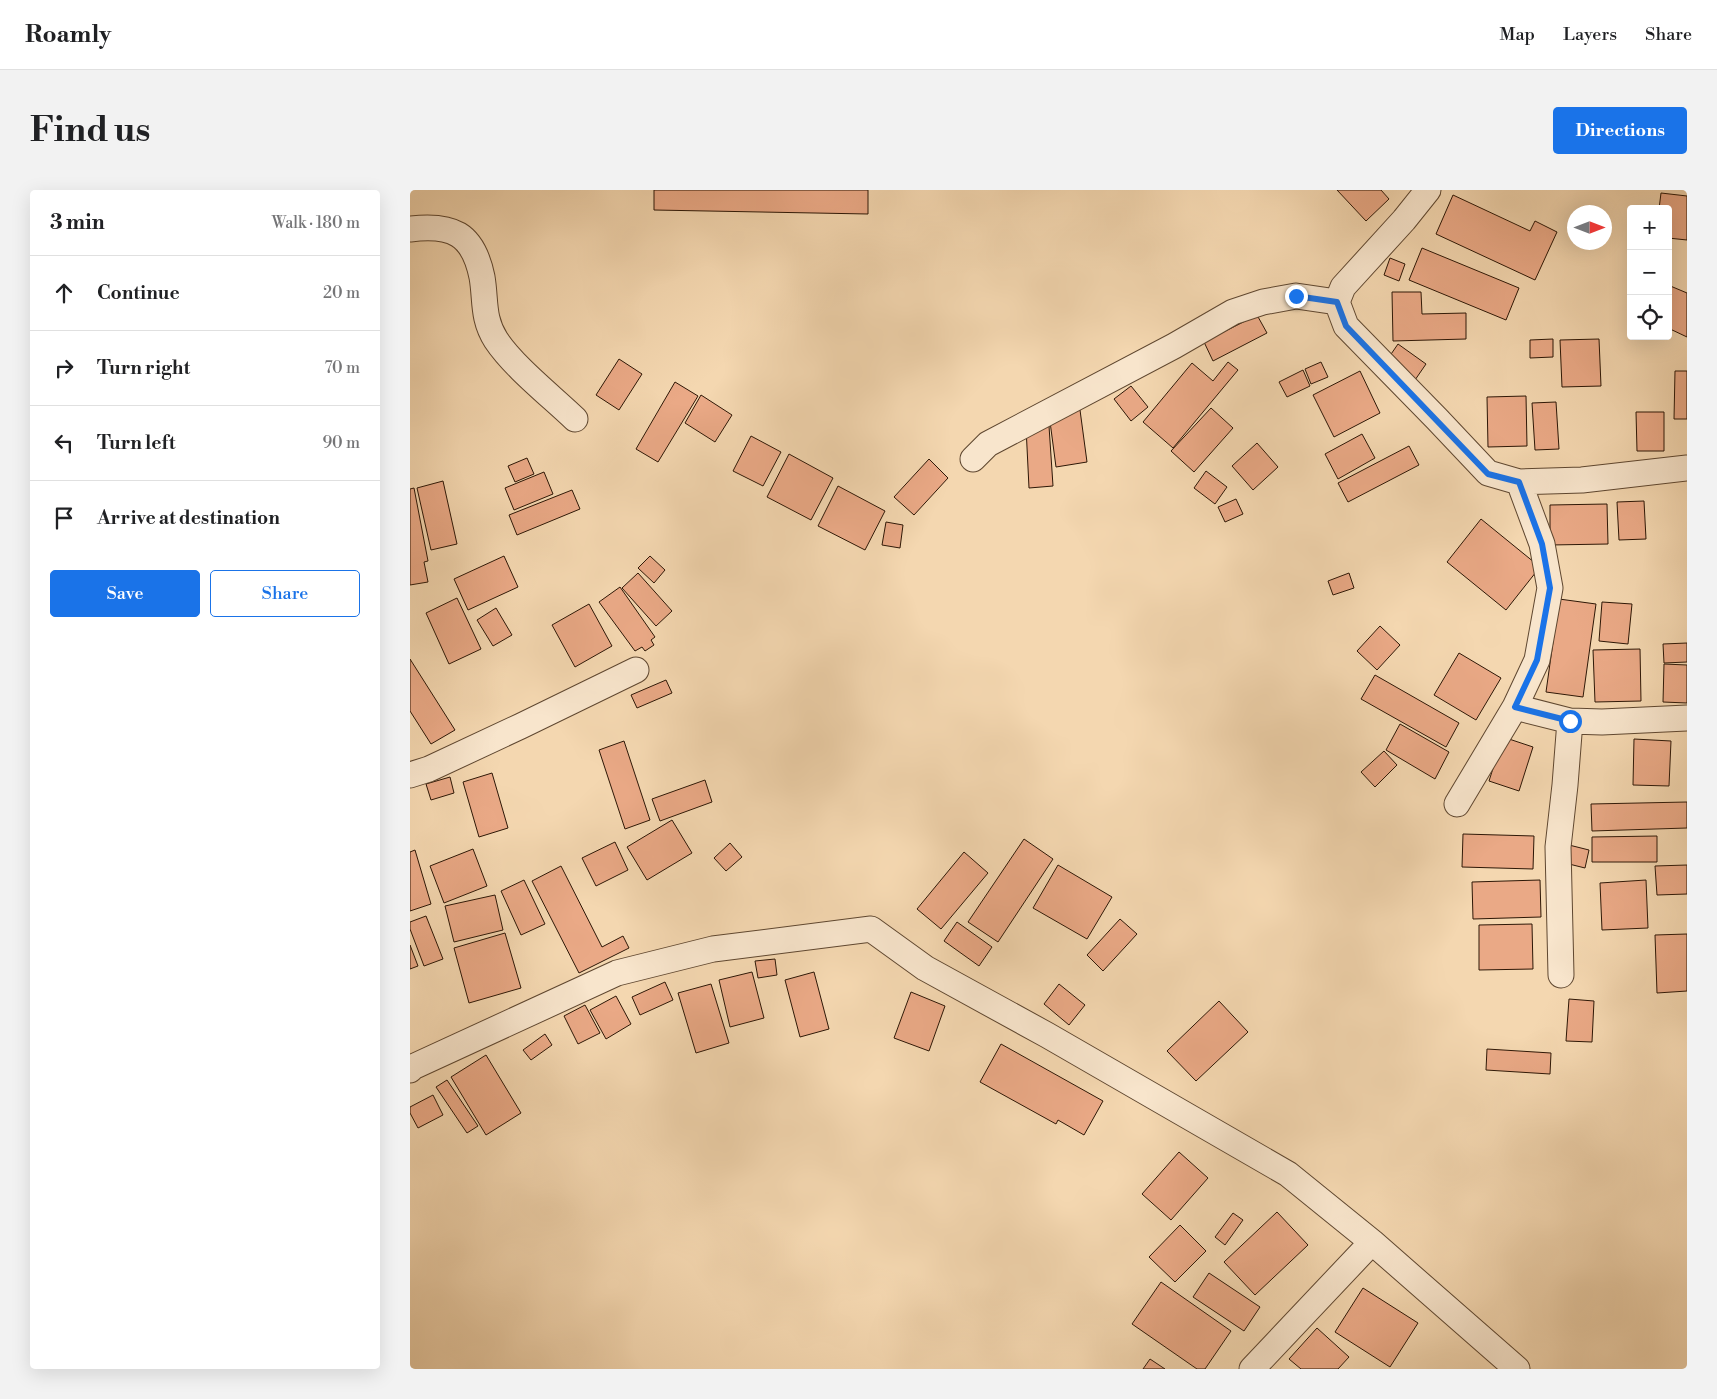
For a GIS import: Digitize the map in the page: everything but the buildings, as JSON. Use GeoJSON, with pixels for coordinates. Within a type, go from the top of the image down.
{"type":"FeatureCollection","features":[{"type":"Feature","properties":{"kind":"street"},"geometry":{"type":"LineString","coordinates":[[1428,190],[1404,220],[1343,287],[1337,302],[1346,326],[1488,474],[1519,482],[1582,480],[1687,468]]}},
{"type":"Feature","properties":{"kind":"street"},"geometry":{"type":"LineString","coordinates":[[410,229],[426,227],[454,231],[470,244],[482,276],[485,315],[496,339],[511,358],[575,419]]}},
{"type":"Feature","properties":{"kind":"street"},"geometry":{"type":"LineString","coordinates":[[973,459],[988,444],[1174,346],[1233,312],[1263,302],[1296,296],[1337,302]]}},
{"type":"Feature","properties":{"kind":"street"},"geometry":{"type":"LineString","coordinates":[[1457,804],[1515,707],[1537,660],[1550,588],[1542,544],[1519,482]]}},
{"type":"Feature","properties":{"kind":"street"},"geometry":{"type":"LineString","coordinates":[[410,775],[429,769],[505,734],[636,670]]}},
{"type":"Feature","properties":{"kind":"street"},"geometry":{"type":"LineString","coordinates":[[1515,707],[1570,721],[1602,722],[1687,718]]}},
{"type":"Feature","properties":{"kind":"street"},"geometry":{"type":"LineString","coordinates":[[1560,975],[1558,847],[1570,721]]}},
{"type":"Feature","properties":{"kind":"street"},"geometry":{"type":"LineString","coordinates":[[410,1070],[617,973],[713,949],[870,929],[926,968],[1047,1035],[1288,1174],[1372,1242],[1517,1369]]}},
{"type":"Feature","properties":{"kind":"street"},"geometry":{"type":"LineString","coordinates":[[1252,1369],[1372,1242]]}},
{"type":"Feature","properties":{"kind":"route"},"geometry":{"type":"LineString","coordinates":[[1296,296],[1337,302],[1346,326],[1488,474],[1519,482],[1542,544],[1550,588],[1537,660],[1515,707],[1570,721]]}}]}
